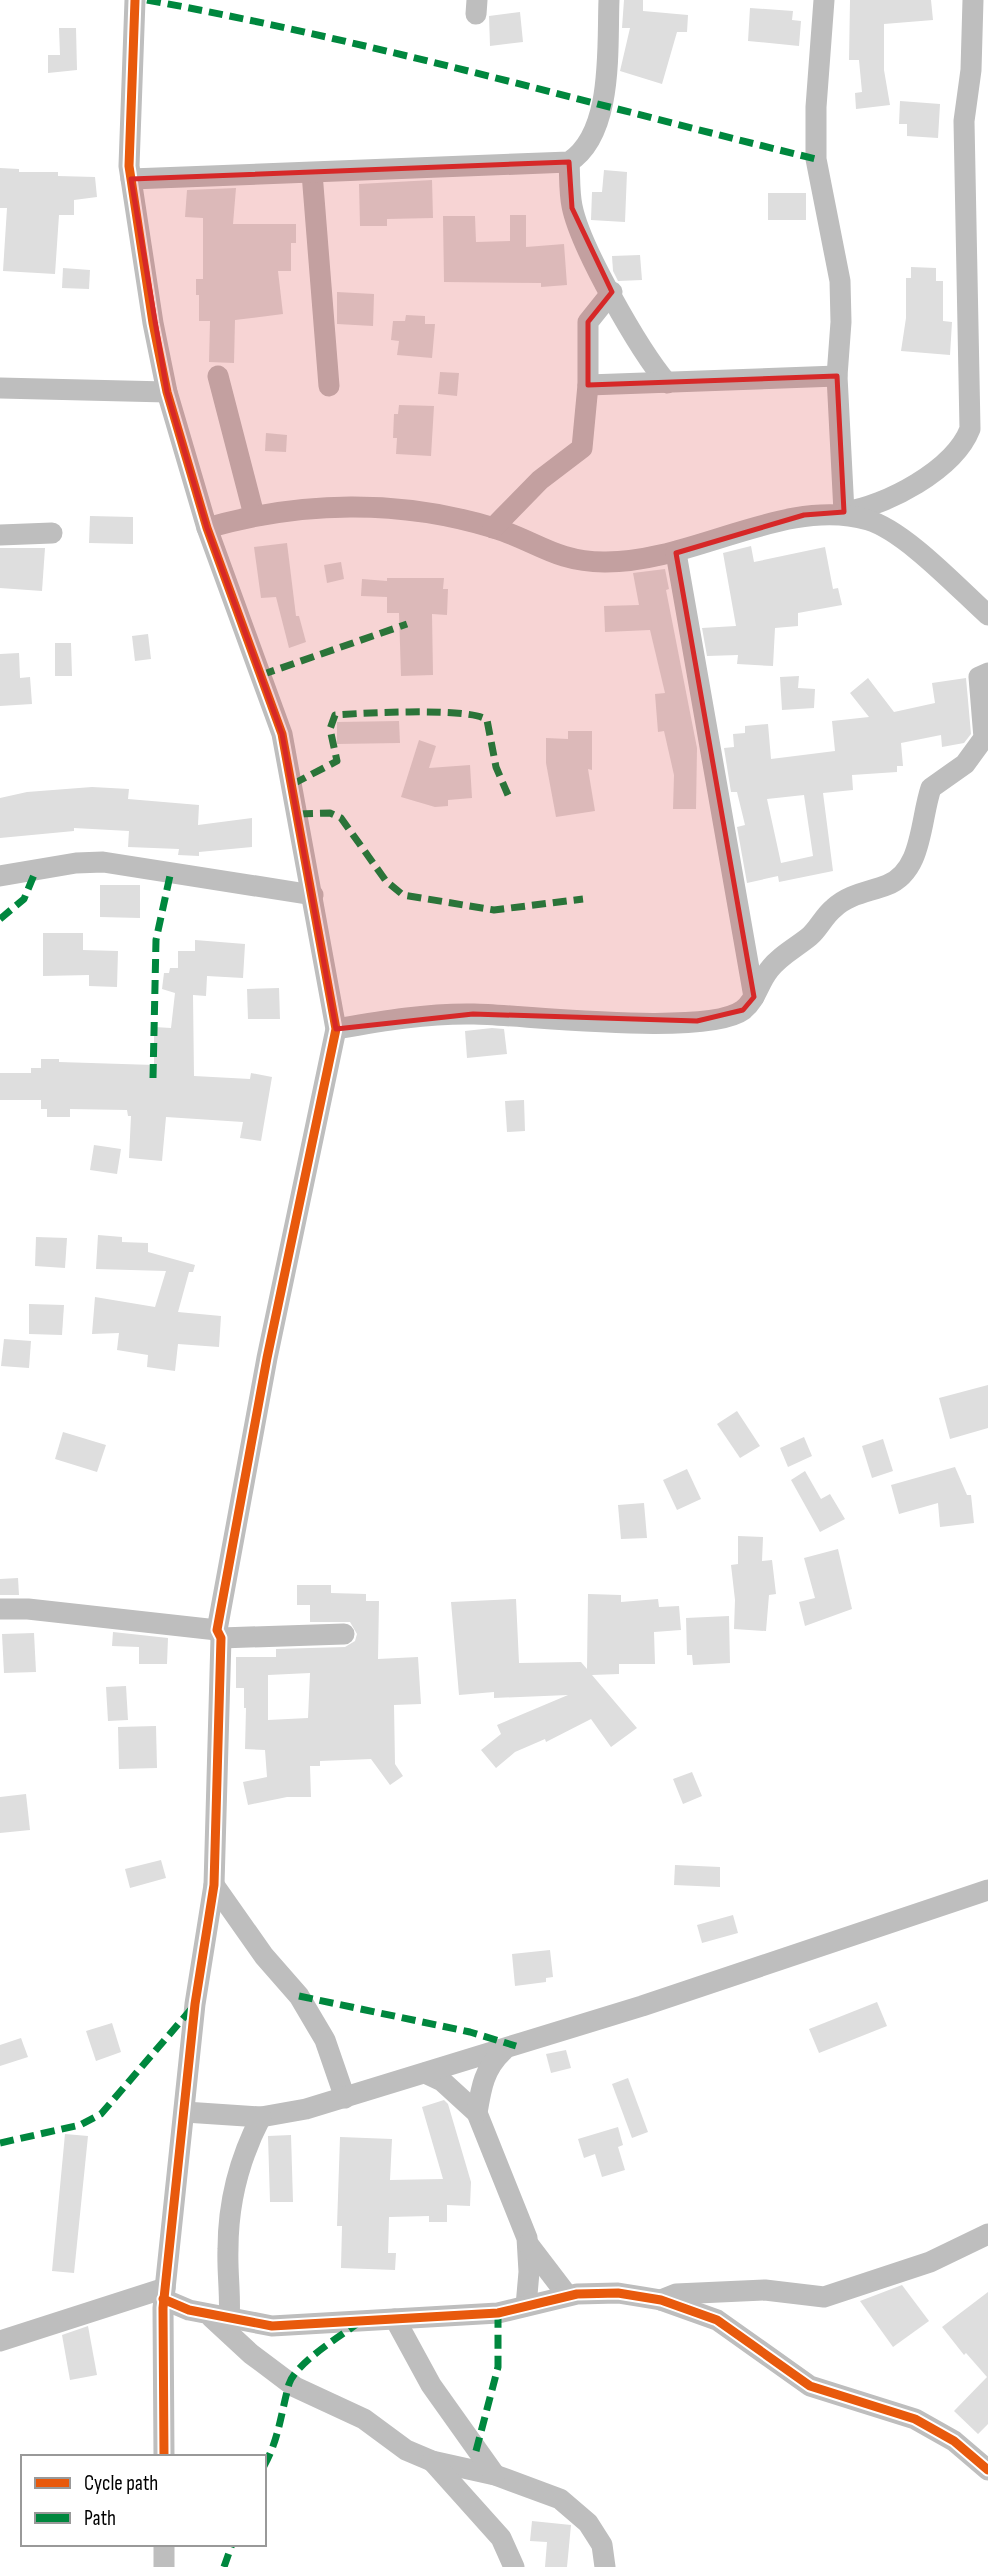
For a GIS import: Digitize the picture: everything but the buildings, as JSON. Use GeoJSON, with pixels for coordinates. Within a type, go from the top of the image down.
{"type":"FeatureCollection","features":[{"type":"Feature","properties":{"kind":"street"},"geometry":{"type":"LineString","coordinates":[[135,0],[131,179],[167,392],[207,528],[282,734],[337,1028],[267,1358],[219,1634],[214,1885],[195,2004],[164,2293],[164,2455]]}},
{"type":"Feature","properties":{"kind":"street"},"geometry":{"type":"LineString","coordinates":[[131,179],[569,162],[586,145],[604,104],[609,0]]}},
{"type":"Feature","properties":{"kind":"street"},"geometry":{"type":"LineString","coordinates":[[824,0],[816,107],[816,159],[839,271],[841,322],[837,376],[838,513]]}},
{"type":"Feature","properties":{"kind":"street"},"geometry":{"type":"LineString","coordinates":[[207,528],[254,515],[396,506],[493,528],[551,554],[576,561],[605,563],[676,553],[804,515],[860,509],[897,495],[951,457],[970,429],[964,121],[971,70],[974,0]]}},
{"type":"Feature","properties":{"kind":"street"},"geometry":{"type":"LineString","coordinates":[[569,162],[572,208],[594,261],[649,362],[667,383]]}},
{"type":"Feature","properties":{"kind":"street"},"geometry":{"type":"LineString","coordinates":[[312,173],[329,386]]}},
{"type":"Feature","properties":{"kind":"street"},"geometry":{"type":"LineString","coordinates":[[493,528],[540,480],[582,448],[588,384],[588,322],[611,292]]}},
{"type":"Feature","properties":{"kind":"street"},"geometry":{"type":"LineString","coordinates":[[218,376],[254,515]]}},
{"type":"Feature","properties":{"kind":"street"},"geometry":{"type":"LineString","coordinates":[[588,384],[837,376]]}},
{"type":"Feature","properties":{"kind":"street"},"geometry":{"type":"LineString","coordinates":[[0,388],[167,392]]}},
{"type":"Feature","properties":{"kind":"street"},"geometry":{"type":"LineString","coordinates":[[838,513],[869,520],[897,535],[988,614]]}},
{"type":"Feature","properties":{"kind":"street"},"geometry":{"type":"LineString","coordinates":[[0,536],[52,533]]}},
{"type":"Feature","properties":{"kind":"street"},"geometry":{"type":"LineString","coordinates":[[676,553],[754,997]]}},
{"type":"Feature","properties":{"kind":"street"},"geometry":{"type":"LineString","coordinates":[[337,1028],[393,1018],[473,1014],[570,1020],[697,1021],[743,1010],[772,966],[813,933],[834,907],[848,897],[887,885],[907,872],[916,851],[931,788],[964,764],[984,738],[979,677],[988,673]]}},
{"type":"Feature","properties":{"kind":"street"},"geometry":{"type":"LineString","coordinates":[[0,876],[76,863],[103,862],[313,895]]}},
{"type":"Feature","properties":{"kind":"street"},"geometry":{"type":"LineString","coordinates":[[0,1609],[40,1610],[219,1634],[344,1634]]}},
{"type":"Feature","properties":{"kind":"street"},"geometry":{"type":"LineString","coordinates":[[214,1885],[264,1956],[299,1996],[325,2040],[345,2098]]}},
{"type":"Feature","properties":{"kind":"street"},"geometry":{"type":"LineString","coordinates":[[185,2112],[261,2117],[306,2109],[504,2050],[988,1890]]}},
{"type":"Feature","properties":{"kind":"street"},"geometry":{"type":"LineString","coordinates":[[477,2113],[484,2078],[492,2061],[504,2050]]}},
{"type":"Feature","properties":{"kind":"street"},"geometry":{"type":"LineString","coordinates":[[425,2073],[442,2081],[477,2113],[528,2244],[567,2295]]}},
{"type":"Feature","properties":{"kind":"street"},"geometry":{"type":"LineString","coordinates":[[219,2318],[231,2289],[228,2250],[234,2184],[243,2152],[261,2117]]}},
{"type":"Feature","properties":{"kind":"street"},"geometry":{"type":"LineString","coordinates":[[661,2300],[676,2294],[765,2290],[824,2297],[930,2262],[988,2234]]}},
{"type":"Feature","properties":{"kind":"street"},"geometry":{"type":"LineString","coordinates":[[526,2306],[528,2244]]}},
{"type":"Feature","properties":{"kind":"street"},"geometry":{"type":"LineString","coordinates":[[0,2341],[164,2293],[219,2318],[272,2326],[498,2313],[567,2295],[618,2293],[661,2300],[717,2320],[810,2386],[915,2419],[954,2441],[988,2470]]}},
{"type":"Feature","properties":{"kind":"street"},"geometry":{"type":"LineString","coordinates":[[219,2318],[251,2354],[295,2387],[357,2415],[407,2450],[432,2461],[495,2475],[560,2499],[589,2523],[601,2545],[605,2567]]}},
{"type":"Feature","properties":{"kind":"street"},"geometry":{"type":"LineString","coordinates":[[396,2319],[431,2385],[495,2475]]}},
{"type":"Feature","properties":{"kind":"street"},"geometry":{"type":"LineString","coordinates":[[432,2461],[500,2538],[514,2567]]}},
{"type":"Feature","properties":{"kind":"street"},"geometry":{"type":"LineString","coordinates":[[164,2546],[164,2567]]}},
{"type":"Feature","properties":{"kind":"highlighted area"},"geometry":{"type":"Polygon","coordinates":[[[569,162],[572,208],[612,292],[588,322],[588,385],[837,376],[844,512],[804,515],[676,553],[754,997],[743,1010],[697,1021],[473,1014],[336,1029],[282,734],[207,528],[167,392],[131,179],[569,162]]]}},
{"type":"Feature","properties":{"kind":"marked path"},"geometry":{"type":"LineString","coordinates":[[147,0],[399,54],[816,159]]}},
{"type":"Feature","properties":{"kind":"marked path"},"geometry":{"type":"LineString","coordinates":[[261,675],[407,624]]}},
{"type":"Feature","properties":{"kind":"marked path"},"geometry":{"type":"LineString","coordinates":[[293,784],[337,761],[330,729],[335,715],[390,712],[461,713],[487,720],[496,767],[508,795]]}},
{"type":"Feature","properties":{"kind":"marked path"},"geometry":{"type":"LineString","coordinates":[[299,814],[330,813],[341,818],[386,881],[403,895],[494,910],[583,899]]}},
{"type":"Feature","properties":{"kind":"marked path"},"geometry":{"type":"LineString","coordinates":[[0,919],[24,899],[36,870]]}},
{"type":"Feature","properties":{"kind":"marked path"},"geometry":{"type":"LineString","coordinates":[[153,1078],[156,940],[171,871]]}},
{"type":"Feature","properties":{"kind":"marked path"},"geometry":{"type":"LineString","coordinates":[[299,1996],[470,2032],[516,2046]]}},
{"type":"Feature","properties":{"kind":"marked path"},"geometry":{"type":"LineString","coordinates":[[0,2143],[80,2125],[101,2114],[193,2007]]}},
{"type":"Feature","properties":{"kind":"marked path"},"geometry":{"type":"LineString","coordinates":[[476,2451],[498,2367],[498,2313]]}},
{"type":"Feature","properties":{"kind":"marked path"},"geometry":{"type":"LineString","coordinates":[[266,2462],[293,2376],[319,2351],[357,2324]]}},
{"type":"Feature","properties":{"kind":"marked path"},"geometry":{"type":"LineString","coordinates":[[224,2567],[231,2546]]}},
{"type":"Feature","properties":{"kind":"cycle path"},"geometry":{"type":"LineString","coordinates":[[135,0],[129,166],[153,323],[167,392],[207,528],[282,734],[336,1029],[267,1358],[217,1630],[221,1638],[214,1885],[195,2004],[163,2308],[164,2455]]}},
{"type":"Feature","properties":{"kind":"cycle path"},"geometry":{"type":"LineString","coordinates":[[163,2299],[189,2310],[272,2326],[498,2313],[577,2294],[618,2293],[661,2300],[717,2320],[810,2386],[915,2419],[954,2441],[988,2470]]}}]}
